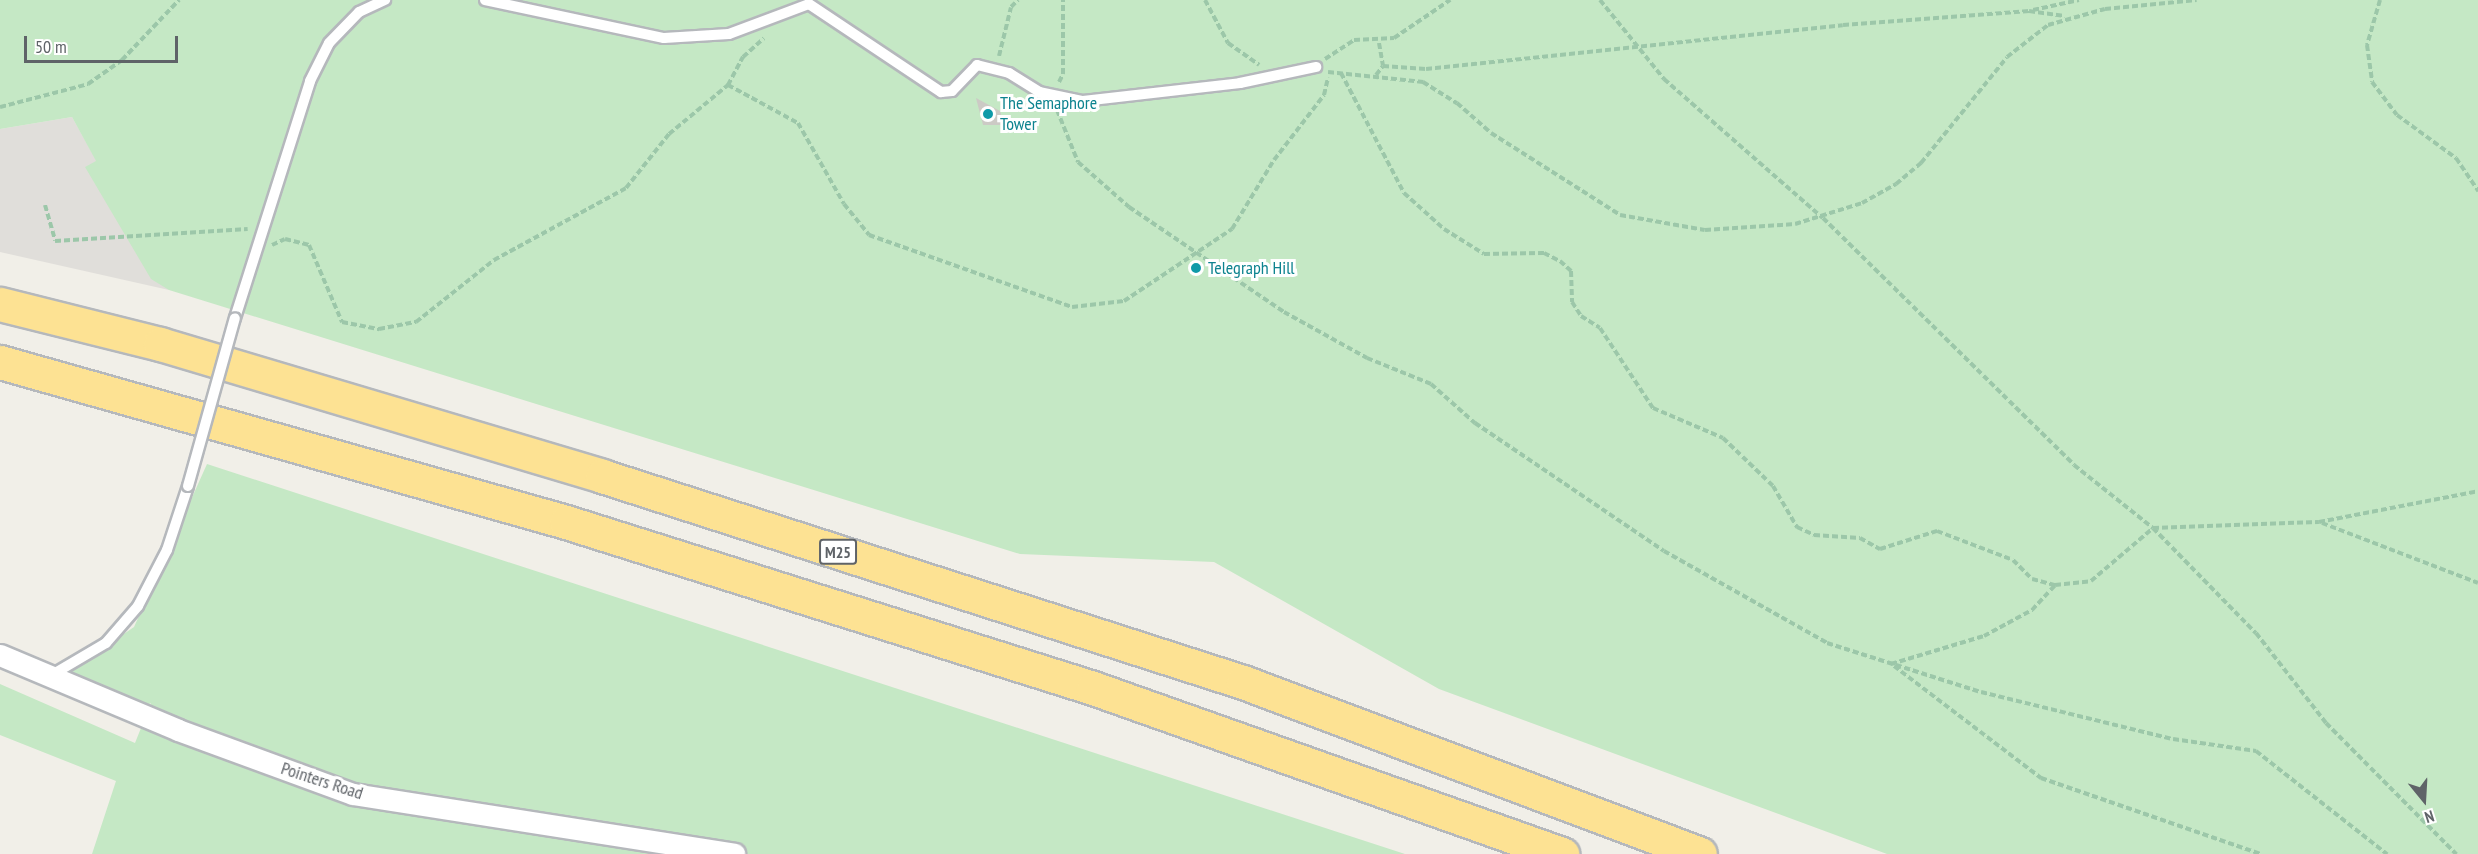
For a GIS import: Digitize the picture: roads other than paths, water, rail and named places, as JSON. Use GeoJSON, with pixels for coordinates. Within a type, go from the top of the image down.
{"type":"FeatureCollection","features":[{"type":"Feature","properties":{"kind":"highway","name":"M25"},"geometry":{"type":"LineString","coordinates":[[0,304],[160,344],[591,472],[1209,671],[1700,854]]}},
{"type":"Feature","properties":{"kind":"highway"},"geometry":{"type":"LineString","coordinates":[[0,362],[612,537],[1093,688],[1563,854]]}},
{"type":"Feature","properties":{"kind":"street","name":"Pointers Road"},"geometry":{"type":"LineString","coordinates":[[0,655],[47,677],[353,794],[734,854]]}},
{"type":"Feature","properties":{"kind":"lane"},"geometry":{"type":"LineString","coordinates":[[47,677],[106,643],[138,606],[167,550],[189,486],[235,318],[259,251],[263,229],[310,81],[329,43],[359,12],[385,0]]}},
{"type":"Feature","properties":{"kind":"lane"},"geometry":{"type":"LineString","coordinates":[[485,0],[664,38],[729,34],[809,4],[941,92],[952,91],[977,65],[996,68],[1050,95],[1096,101],[1274,76],[1316,67]]}},
{"type":"Feature","properties":{"kind":"place","name":"The Semaphore Tower"},"geometry":{"type":"Point","coordinates":[988,114]}},
{"type":"Feature","properties":{"kind":"place","name":"Telegraph Hill"},"geometry":{"type":"Point","coordinates":[1196,268]}}]}
